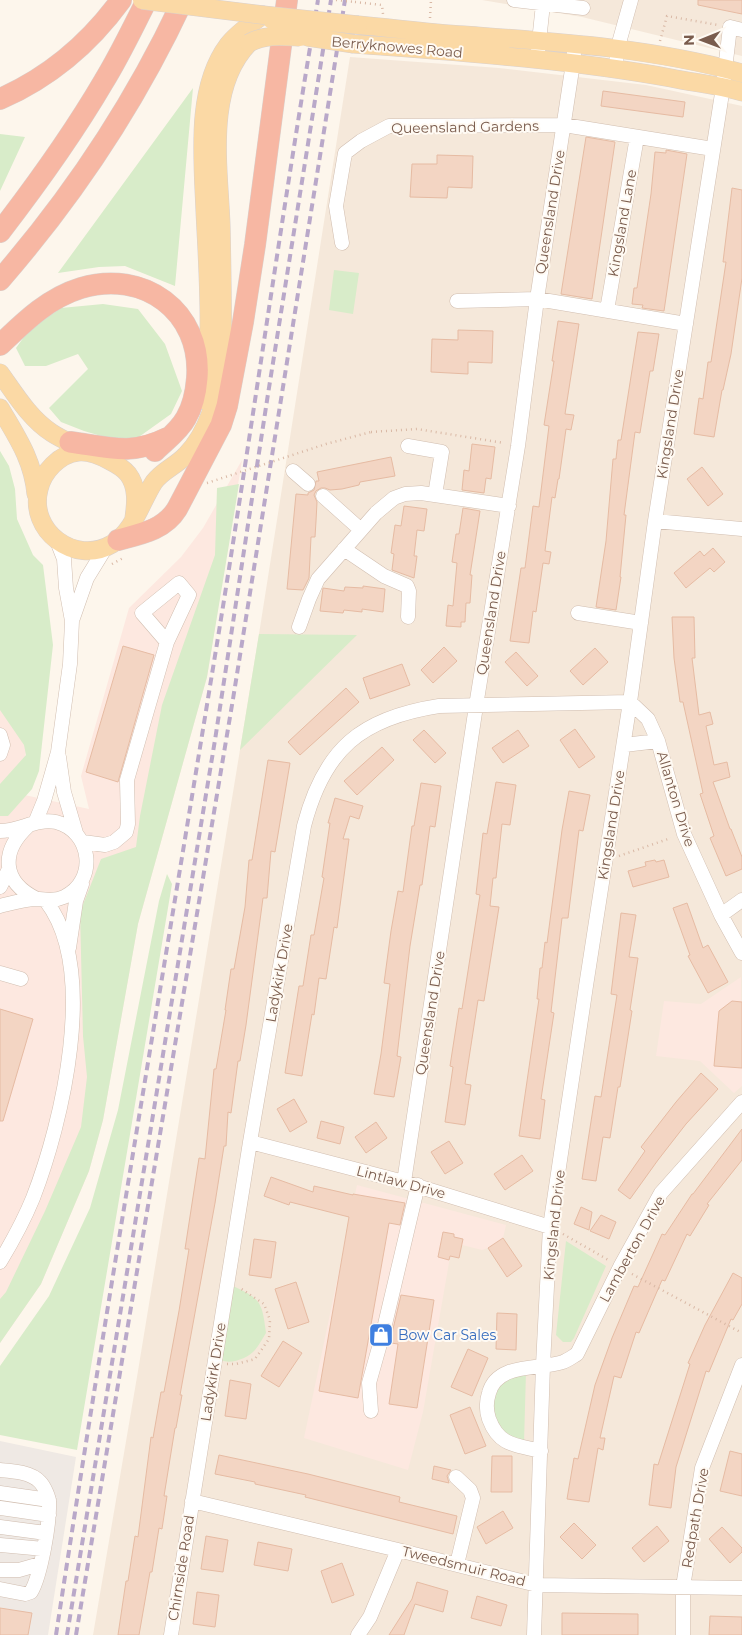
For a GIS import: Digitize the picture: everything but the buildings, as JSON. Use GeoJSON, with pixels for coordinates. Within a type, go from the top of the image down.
{"type":"FeatureCollection","features":[{"type":"Feature","properties":{"kind":"highway"},"geometry":{"type":"LineString","coordinates":[[0,99],[48,74],[101,27],[121,0]]}},
{"type":"Feature","properties":{"kind":"highway"},"geometry":{"type":"LineString","coordinates":[[0,232],[57,155],[86,110],[148,0]]}},
{"type":"Feature","properties":{"kind":"highway"},"geometry":{"type":"LineString","coordinates":[[0,280],[43,228],[80,178],[159,48],[183,0]]}},
{"type":"Feature","properties":{"kind":"highway"},"geometry":{"type":"LineString","coordinates":[[112,544],[146,533],[170,520],[178,509],[221,425],[243,322],[265,177],[287,0]]}},
{"type":"Feature","properties":{"kind":"highway"},"geometry":{"type":"LineString","coordinates":[[0,345],[37,312],[63,295],[81,288],[100,284],[134,285],[152,292],[167,302],[186,325],[194,344],[197,358],[197,384],[193,403],[180,428],[162,444],[122,450],[70,442]]}},
{"type":"Feature","properties":{"kind":"main road","name":"Berryknowes Road"},"geometry":{"type":"LineString","coordinates":[[142,0],[263,16],[430,33],[575,43],[656,55],[742,73]]}},
{"type":"Feature","properties":{"kind":"main road","name":"Berryknowes Road"},"geometry":{"type":"LineString","coordinates":[[263,16],[308,37],[354,44],[537,59],[616,68],[742,92]]}},
{"type":"Feature","properties":{"kind":"main road"},"geometry":{"type":"LineString","coordinates":[[37,505],[38,489],[50,468],[62,458],[78,452],[97,456],[140,456],[162,444],[170,444],[188,429],[198,411],[208,378],[210,307],[203,175],[211,114],[214,70],[228,45],[238,34],[263,16]]}},
{"type":"Feature","properties":{"kind":"main road"},"geometry":{"type":"LineString","coordinates":[[211,114],[221,100],[230,71],[241,51],[249,43],[258,38],[270,36],[308,37]]}},
{"type":"Feature","properties":{"kind":"main road"},"geometry":{"type":"LineString","coordinates":[[0,408],[28,458],[34,476],[37,505],[43,525],[56,541],[65,546],[80,550],[96,550],[112,544],[127,530],[155,482],[166,470],[185,457],[198,440],[211,413],[220,380],[222,332],[218,138],[211,114]]}},
{"type":"Feature","properties":{"kind":"main road"},"geometry":{"type":"LineString","coordinates":[[5,380],[42,425],[51,432],[117,465],[129,474],[135,488],[134,518]]}},
{"type":"Feature","properties":{"kind":"street"},"geometry":{"type":"LineString","coordinates":[[514,0],[583,8]]}},
{"type":"Feature","properties":{"kind":"street"},"geometry":{"type":"LineString","coordinates":[[616,68],[617,50],[631,0]]}},
{"type":"Feature","properties":{"kind":"street"},"geometry":{"type":"LineString","coordinates":[[537,59],[543,4]]}},
{"type":"Feature","properties":{"kind":"street"},"geometry":{"type":"LineString","coordinates":[[725,68],[736,28]]}},
{"type":"Feature","properties":{"kind":"street","name":"Queensland Drive"},"geometry":{"type":"LineString","coordinates":[[371,1411],[370,1383],[382,1338],[411,1183],[476,706],[518,446],[537,299],[575,43]]}},
{"type":"Feature","properties":{"kind":"street","name":"Kingsland Drive"},"geometry":{"type":"LineString","coordinates":[[534,1635],[543,1365],[550,1227],[624,745],[655,521],[725,68]]}},
{"type":"Feature","properties":{"kind":"street","name":"Queensland Gardens"},"geometry":{"type":"LineString","coordinates":[[342,242],[336,206],[345,154],[361,141],[389,126],[564,125],[713,149]]}},
{"type":"Feature","properties":{"kind":"street","name":"Kingsland Lane"},"geometry":{"type":"LineString","coordinates":[[607,310],[637,137]]}},
{"type":"Feature","properties":{"kind":"street"},"geometry":{"type":"LineString","coordinates":[[457,302],[537,299],[686,324]]}},
{"type":"Feature","properties":{"kind":"street"},"geometry":{"type":"LineString","coordinates":[[408,446],[442,452],[435,496]]}},
{"type":"Feature","properties":{"kind":"street"},"geometry":{"type":"LineString","coordinates":[[293,471],[308,484]]}},
{"type":"Feature","properties":{"kind":"street"},"geometry":{"type":"LineString","coordinates":[[299,627],[318,579],[376,513],[394,498],[406,494],[421,493],[509,506]]}},
{"type":"Feature","properties":{"kind":"street"},"geometry":{"type":"LineString","coordinates":[[323,496],[361,530]]}},
{"type":"Feature","properties":{"kind":"street"},"geometry":{"type":"LineString","coordinates":[[655,521],[742,529]]}},
{"type":"Feature","properties":{"kind":"street"},"geometry":{"type":"LineString","coordinates":[[0,887],[6,860],[17,836],[31,825],[44,801],[58,752],[69,673],[72,622],[66,588],[64,559],[56,541]]}},
{"type":"Feature","properties":{"kind":"street"},"geometry":{"type":"LineString","coordinates":[[72,622],[88,578],[112,544]]}},
{"type":"Feature","properties":{"kind":"street"},"geometry":{"type":"LineString","coordinates":[[344,549],[384,576],[407,586],[410,591],[408,617]]}},
{"type":"Feature","properties":{"kind":"street"},"geometry":{"type":"LineString","coordinates":[[578,613],[641,623]]}},
{"type":"Feature","properties":{"kind":"street"},"geometry":{"type":"LineString","coordinates":[[0,906],[21,900],[63,898],[73,892],[80,883],[93,855],[105,845],[120,838],[128,828],[126,780],[167,642]]}},
{"type":"Feature","properties":{"kind":"street","name":"Ladykirk Drive"},"geometry":{"type":"LineString","coordinates":[[192,1501],[250,1142],[304,826],[309,806],[318,784],[342,749],[358,735],[379,722],[416,710],[438,706],[630,702]]}},
{"type":"Feature","properties":{"kind":"street","name":"Allanton Drive"},"geometry":{"type":"LineString","coordinates":[[630,702],[648,719],[658,741],[684,834],[720,915],[742,953]]}},
{"type":"Feature","properties":{"kind":"street"},"geometry":{"type":"LineString","coordinates":[[0,735],[3,746],[0,754]]}},
{"type":"Feature","properties":{"kind":"street"},"geometry":{"type":"LineString","coordinates":[[624,745],[658,741]]}},
{"type":"Feature","properties":{"kind":"street"},"geometry":{"type":"LineString","coordinates":[[58,752],[64,792],[79,837],[87,853],[87,868],[76,901],[68,954]]}},
{"type":"Feature","properties":{"kind":"street"},"geometry":{"type":"LineString","coordinates":[[0,831],[54,822],[66,826],[79,837],[105,845]]}},
{"type":"Feature","properties":{"kind":"street"},"geometry":{"type":"LineString","coordinates":[[0,1262],[32,1199],[54,1133],[69,1063],[72,991],[68,954],[53,910],[42,900],[25,893],[14,882],[6,860]]}},
{"type":"Feature","properties":{"kind":"street"},"geometry":{"type":"LineString","coordinates":[[720,915],[742,900]]}},
{"type":"Feature","properties":{"kind":"street"},"geometry":{"type":"LineString","coordinates":[[0,973],[21,979]]}},
{"type":"Feature","properties":{"kind":"street","name":"Lamberton Drive"},"geometry":{"type":"LineString","coordinates":[[541,1451],[510,1444],[494,1432],[487,1414],[486,1402],[490,1388],[499,1377],[517,1369],[564,1362],[577,1354],[620,1267],[661,1194],[742,1102]]}},
{"type":"Feature","properties":{"kind":"street","name":"Lintlaw Drive"},"geometry":{"type":"LineString","coordinates":[[250,1142],[411,1183],[550,1227]]}},
{"type":"Feature","properties":{"kind":"street","name":"Redpath Drive"},"geometry":{"type":"LineString","coordinates":[[683,1635],[683,1588],[702,1468],[742,1365]]}},
{"type":"Feature","properties":{"kind":"street"},"geometry":{"type":"LineString","coordinates":[[0,1470],[32,1476],[40,1482],[49,1500],[49,1515],[44,1549],[36,1584],[32,1592],[26,1594],[0,1589]]}},
{"type":"Feature","properties":{"kind":"street"},"geometry":{"type":"LineString","coordinates":[[456,1476],[470,1490],[473,1498],[457,1564]]}},
{"type":"Feature","properties":{"kind":"street"},"geometry":{"type":"LineString","coordinates":[[0,1492],[49,1500]]}},
{"type":"Feature","properties":{"kind":"street","name":"Tweedsmuir Road"},"geometry":{"type":"LineString","coordinates":[[192,1501],[457,1564],[536,1585],[742,1588]]}},
{"type":"Feature","properties":{"kind":"street","name":"Chirnside Road"},"geometry":{"type":"LineString","coordinates":[[170,1635],[192,1501]]}},
{"type":"Feature","properties":{"kind":"street"},"geometry":{"type":"LineString","coordinates":[[0,1508],[49,1515]]}},
{"type":"Feature","properties":{"kind":"street"},"geometry":{"type":"LineString","coordinates":[[0,1526],[46,1533]]}},
{"type":"Feature","properties":{"kind":"street"},"geometry":{"type":"LineString","coordinates":[[0,1544],[44,1549]]}},
{"type":"Feature","properties":{"kind":"street"},"geometry":{"type":"LineString","coordinates":[[358,1635],[370,1616],[398,1550]]}},
{"type":"Feature","properties":{"kind":"street"},"geometry":{"type":"LineString","coordinates":[[0,1570],[19,1570],[40,1564]]}},
{"type":"Feature","properties":{"kind":"path"},"geometry":{"type":"LineString","coordinates":[[336,0],[382,5],[385,28]]}},
{"type":"Feature","properties":{"kind":"path"},"geometry":{"type":"LineString","coordinates":[[656,55],[667,16],[736,28]]}},
{"type":"Feature","properties":{"kind":"path"},"geometry":{"type":"LineString","coordinates":[[207,484],[326,444],[371,432],[417,429],[518,446]]}},
{"type":"Feature","properties":{"kind":"path"},"geometry":{"type":"LineString","coordinates":[[606,861],[684,834]]}},
{"type":"Feature","properties":{"kind":"path"},"geometry":{"type":"LineString","coordinates":[[550,1227],[742,1333]]}},
{"type":"Feature","properties":{"kind":"path"},"geometry":{"type":"LineString","coordinates":[[214,1364],[236,1364],[255,1359],[269,1338],[270,1320],[264,1304],[241,1288],[227,1283]]}},
{"type":"Feature","properties":{"kind":"shaded area"},"geometry":{"type":"Polygon","coordinates":[[[482,0],[742,0],[742,56],[582,17],[482,0]]]}},
{"type":"Feature","properties":{"kind":"shaded area"},"geometry":{"type":"Polygon","coordinates":[[[350,57],[499,68],[646,85],[742,106],[742,1635],[93,1635],[259,634],[350,57]]]}},
{"type":"Feature","properties":{"kind":"shaded area"},"geometry":{"type":"Polygon","coordinates":[[[242,460],[207,677],[138,924],[103,1120],[89,1171],[41,1284],[0,1343],[0,517],[39,660],[20,794],[89,809],[81,776],[129,608],[181,557],[203,528],[242,460]]]}},
{"type":"Feature","properties":{"kind":"shaded area"},"geometry":{"type":"Polygon","coordinates":[[[741,977],[742,1086],[734,1093],[700,1061],[656,1056],[664,1001],[701,1004],[741,977]]]}},
{"type":"Feature","properties":{"kind":"shaded area","name":"Bow Car Sales"},"geometry":{"type":"Polygon","coordinates":[[[357,1185],[506,1225],[503,1238],[488,1248],[482,1250],[462,1245],[459,1258],[450,1257],[423,1412],[408,1470],[304,1438],[357,1185]]]}},
{"type":"Feature","properties":{"kind":"shaded area"},"geometry":{"type":"Polygon","coordinates":[[[0,1441],[76,1457],[48,1635],[0,1635],[0,1441]]]}},
{"type":"Feature","properties":{"kind":"green space"},"geometry":{"type":"Polygon","coordinates":[[[193,88],[175,286],[125,266],[99,267],[58,273],[193,88]]]}},
{"type":"Feature","properties":{"kind":"green space"},"geometry":{"type":"Polygon","coordinates":[[[0,134],[25,137],[0,191],[0,134]]]}},
{"type":"Feature","properties":{"kind":"green space"},"geometry":{"type":"Polygon","coordinates":[[[334,270],[359,273],[353,314],[329,310],[334,270]]]}},
{"type":"Feature","properties":{"kind":"green space"},"geometry":{"type":"Polygon","coordinates":[[[103,304],[138,309],[165,344],[182,391],[171,414],[129,444],[61,422],[49,408],[88,369],[78,354],[46,366],[25,366],[16,348],[29,330],[61,308],[103,304]]]}},
{"type":"Feature","properties":{"kind":"green space"},"geometry":{"type":"Polygon","coordinates":[[[0,451],[9,466],[15,489],[17,519],[33,555],[43,565],[53,645],[39,771],[32,789],[8,816],[0,816],[0,784],[26,755],[24,745],[0,710],[0,451]]]}},
{"type":"Feature","properties":{"kind":"green space"},"geometry":{"type":"Polygon","coordinates":[[[239,484],[207,677],[138,924],[103,1120],[89,1171],[41,1284],[0,1343],[0,1299],[6,1292],[45,1211],[81,1127],[87,1077],[83,1036],[80,912],[101,859],[136,847],[140,816],[162,705],[215,555],[217,488],[239,484]]]}},
{"type":"Feature","properties":{"kind":"green space"},"geometry":{"type":"Polygon","coordinates":[[[259,634],[357,635],[240,750],[259,634]]]}},
{"type":"Feature","properties":{"kind":"green space"},"geometry":{"type":"Polygon","coordinates":[[[167,874],[172,884],[77,1450],[0,1435],[0,1366],[49,1296],[90,1208],[118,1110],[159,901],[167,874]]]}},
{"type":"Feature","properties":{"kind":"green space"},"geometry":{"type":"Polygon","coordinates":[[[566,1241],[606,1266],[571,1342],[563,1342],[556,1335],[566,1241]]]}},
{"type":"Feature","properties":{"kind":"green space"},"geometry":{"type":"Polygon","coordinates":[[[233,1286],[255,1298],[263,1314],[266,1333],[255,1350],[248,1356],[230,1362],[221,1360],[233,1286]]]}},
{"type":"Feature","properties":{"kind":"green space"},"geometry":{"type":"Polygon","coordinates":[[[526,1372],[524,1443],[496,1431],[491,1395],[498,1382],[526,1372]]]}},
{"type":"Feature","properties":{"kind":"railway"},"geometry":{"type":"LineString","coordinates":[[56,1635],[113,1274],[226,590],[318,0]]}},
{"type":"Feature","properties":{"kind":"railway"},"geometry":{"type":"LineString","coordinates":[[67,1635],[215,740],[331,0]]}},
{"type":"Feature","properties":{"kind":"railway"},"geometry":{"type":"LineString","coordinates":[[76,1635],[233,699],[345,0]]}},
{"type":"Feature","properties":{"kind":"place","name":"Bow Car Sales"},"geometry":{"type":"Point","coordinates":[381,1335]}}]}
